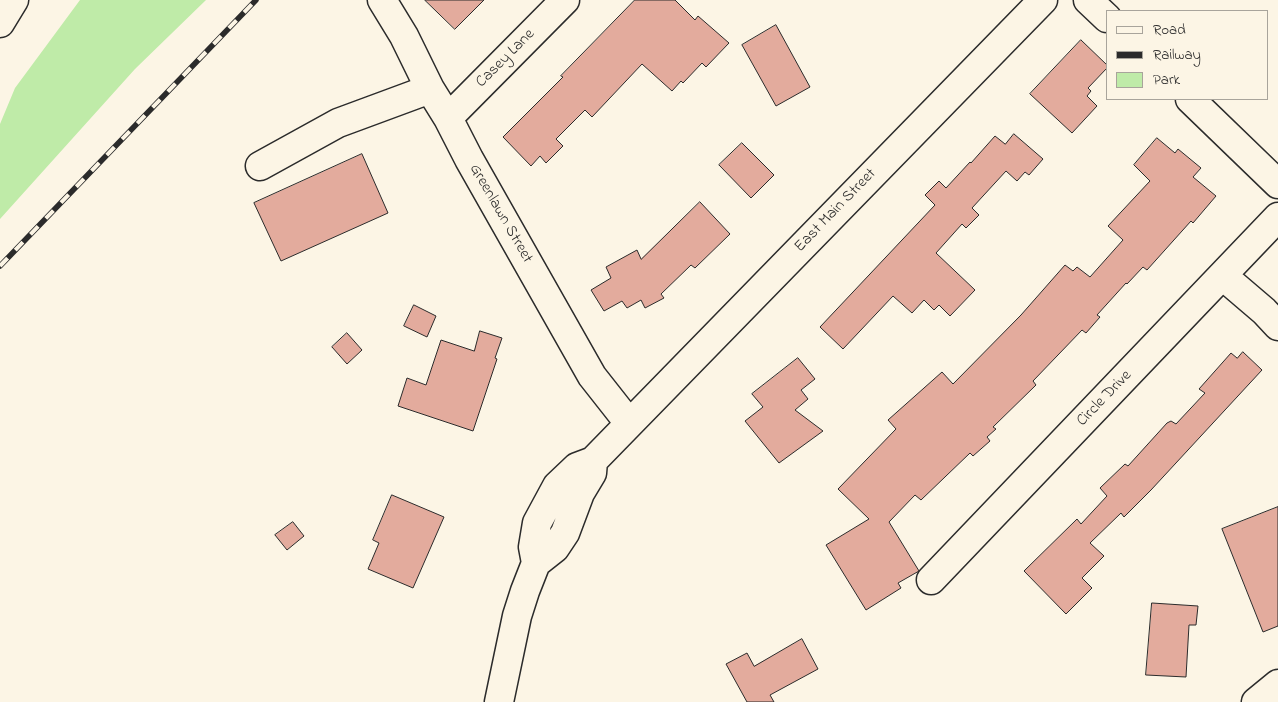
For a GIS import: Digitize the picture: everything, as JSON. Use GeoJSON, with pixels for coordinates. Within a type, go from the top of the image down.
{"type":"FeatureCollection","features":[{"type":"Feature","properties":{"kind":"street"},"geometry":{"type":"LineString","coordinates":[[0,23],[14,0]]}},
{"type":"Feature","properties":{"kind":"street","name":"Greenlawn Street"},"geometry":{"type":"LineString","coordinates":[[382,0],[404,36],[430,90],[448,118],[469,160],[592,376],[629,423]]}},
{"type":"Feature","properties":{"kind":"street","name":"Casey Lane"},"geometry":{"type":"LineString","coordinates":[[448,118],[565,0]]}},
{"type":"Feature","properties":{"kind":"street","name":"East Main Street"},"geometry":{"type":"LineString","coordinates":[[499,702],[517,616],[536,563],[533,547],[537,524],[557,486],[577,467],[593,461],[1043,0]]}},
{"type":"Feature","properties":{"kind":"street"},"geometry":{"type":"LineString","coordinates":[[1088,0],[1106,17]]}},
{"type":"Feature","properties":{"kind":"street"},"geometry":{"type":"LineString","coordinates":[[260,166],[338,123],[430,90]]}},
{"type":"Feature","properties":{"kind":"street"},"geometry":{"type":"LineString","coordinates":[[1191,100],[1278,184]]}},
{"type":"Feature","properties":{"kind":"street","name":"Circle Drive"},"geometry":{"type":"LineString","coordinates":[[932,580],[1278,218]]}},
{"type":"Feature","properties":{"kind":"street"},"geometry":{"type":"LineString","coordinates":[[1222,276],[1264,311],[1278,326]]}},
{"type":"Feature","properties":{"kind":"street"},"geometry":{"type":"LineString","coordinates":[[1256,702],[1278,684]]}},
{"type":"Feature","properties":{"kind":"green space"},"geometry":{"type":"Polygon","coordinates":[[[80,0],[206,0],[135,69],[0,219],[0,124],[15,88],[80,0]]]}},
{"type":"Feature","properties":{"kind":"building"},"geometry":{"type":"Polygon","coordinates":[[[425,0],[484,0],[455,29],[425,0]]]}},
{"type":"Feature","properties":{"kind":"building"},"geometry":{"type":"Polygon","coordinates":[[[635,0],[675,0],[695,20],[698,16],[729,43],[706,67],[702,63],[683,83],[681,81],[672,91],[642,64],[592,117],[585,110],[556,139],[563,146],[546,163],[540,156],[531,166],[503,137],[563,77],[561,76],[635,0]]]}},
{"type":"Feature","properties":{"kind":"building"},"geometry":{"type":"Polygon","coordinates":[[[776,25],[810,87],[776,106],[742,45],[776,25]]]}},
{"type":"Feature","properties":{"kind":"building"},"geometry":{"type":"Polygon","coordinates":[[[1081,40],[1106,64],[1106,69],[1088,88],[1091,91],[1087,96],[1097,106],[1072,133],[1030,94],[1081,40]]]}},
{"type":"Feature","properties":{"kind":"building"},"geometry":{"type":"Polygon","coordinates":[[[1014,134],[1043,159],[1029,175],[1025,172],[1017,181],[1006,171],[972,208],[979,215],[966,228],[962,224],[936,253],[975,290],[950,316],[939,305],[934,310],[924,300],[912,313],[893,296],[843,349],[820,327],[935,205],[925,195],[939,181],[946,188],[995,136],[1005,144],[1014,134]]]}},
{"type":"Feature","properties":{"kind":"building"},"geometry":{"type":"Polygon","coordinates":[[[1157,138],[1175,153],[1178,149],[1201,168],[1193,177],[1216,196],[1193,223],[1191,221],[1147,270],[1143,267],[1126,283],[1097,315],[1100,317],[1086,333],[1082,330],[1033,381],[1036,385],[993,427],[996,429],[987,437],[990,441],[973,456],[970,453],[921,500],[915,495],[889,522],[919,571],[898,583],[901,588],[866,610],[826,545],[869,519],[838,489],[896,429],[888,420],[942,372],[953,384],[1021,315],[1065,265],[1073,271],[1077,267],[1090,277],[1123,240],[1108,226],[1150,181],[1134,165],[1157,138]]]}},
{"type":"Feature","properties":{"kind":"building"},"geometry":{"type":"Polygon","coordinates":[[[742,143],[774,175],[751,198],[719,165],[742,143]]]}},
{"type":"Feature","properties":{"kind":"building"},"geometry":{"type":"Polygon","coordinates":[[[362,154],[388,213],[281,261],[254,203],[362,154]]]}},
{"type":"Feature","properties":{"kind":"building"},"geometry":{"type":"Polygon","coordinates":[[[700,202],[730,234],[695,268],[691,265],[661,294],[664,298],[645,308],[641,300],[627,308],[622,301],[604,311],[591,290],[611,278],[606,267],[637,250],[641,259],[700,202]]]}},
{"type":"Feature","properties":{"kind":"building"},"geometry":{"type":"Polygon","coordinates":[[[414,305],[436,316],[427,337],[404,326],[414,305]]]}},
{"type":"Feature","properties":{"kind":"building"},"geometry":{"type":"Polygon","coordinates":[[[480,331],[502,338],[473,431],[398,406],[407,378],[426,385],[441,340],[474,351],[480,331]]]}},
{"type":"Feature","properties":{"kind":"building"},"geometry":{"type":"Polygon","coordinates":[[[347,333],[362,350],[347,364],[332,347],[347,333]]]}},
{"type":"Feature","properties":{"kind":"building"},"geometry":{"type":"Polygon","coordinates":[[[1243,352],[1262,370],[1151,490],[1124,517],[1121,513],[1090,543],[1104,556],[1082,578],[1092,588],[1066,614],[1024,571],[1077,519],[1081,524],[1107,496],[1100,488],[1125,464],[1128,466],[1167,423],[1171,421],[1176,424],[1205,393],[1199,389],[1231,353],[1237,358],[1243,352]]]}},
{"type":"Feature","properties":{"kind":"building"},"geometry":{"type":"Polygon","coordinates":[[[798,358],[815,379],[801,390],[808,399],[795,410],[823,431],[779,463],[745,421],[763,407],[752,394],[798,358]]]}},
{"type":"Feature","properties":{"kind":"building"},"geometry":{"type":"Polygon","coordinates":[[[392,495],[444,517],[413,588],[368,569],[379,543],[373,540],[392,495]]]}},
{"type":"Feature","properties":{"kind":"building"},"geometry":{"type":"Polygon","coordinates":[[[1278,507],[1278,626],[1263,632],[1222,529],[1278,507]]]}},
{"type":"Feature","properties":{"kind":"building"},"geometry":{"type":"Polygon","coordinates":[[[293,522],[304,536],[287,550],[275,535],[293,522]]]}},
{"type":"Feature","properties":{"kind":"building"},"geometry":{"type":"Polygon","coordinates":[[[1152,603],[1198,606],[1196,625],[1189,625],[1186,677],[1146,675],[1152,603]]]}},
{"type":"Feature","properties":{"kind":"building"},"geometry":{"type":"Polygon","coordinates":[[[802,639],[818,669],[770,695],[774,702],[747,702],[726,664],[747,653],[754,666],[802,639]]]}},
{"type":"Feature","properties":{"kind":"railway"},"geometry":{"type":"LineString","coordinates":[[0,266],[256,0]]}}]}
